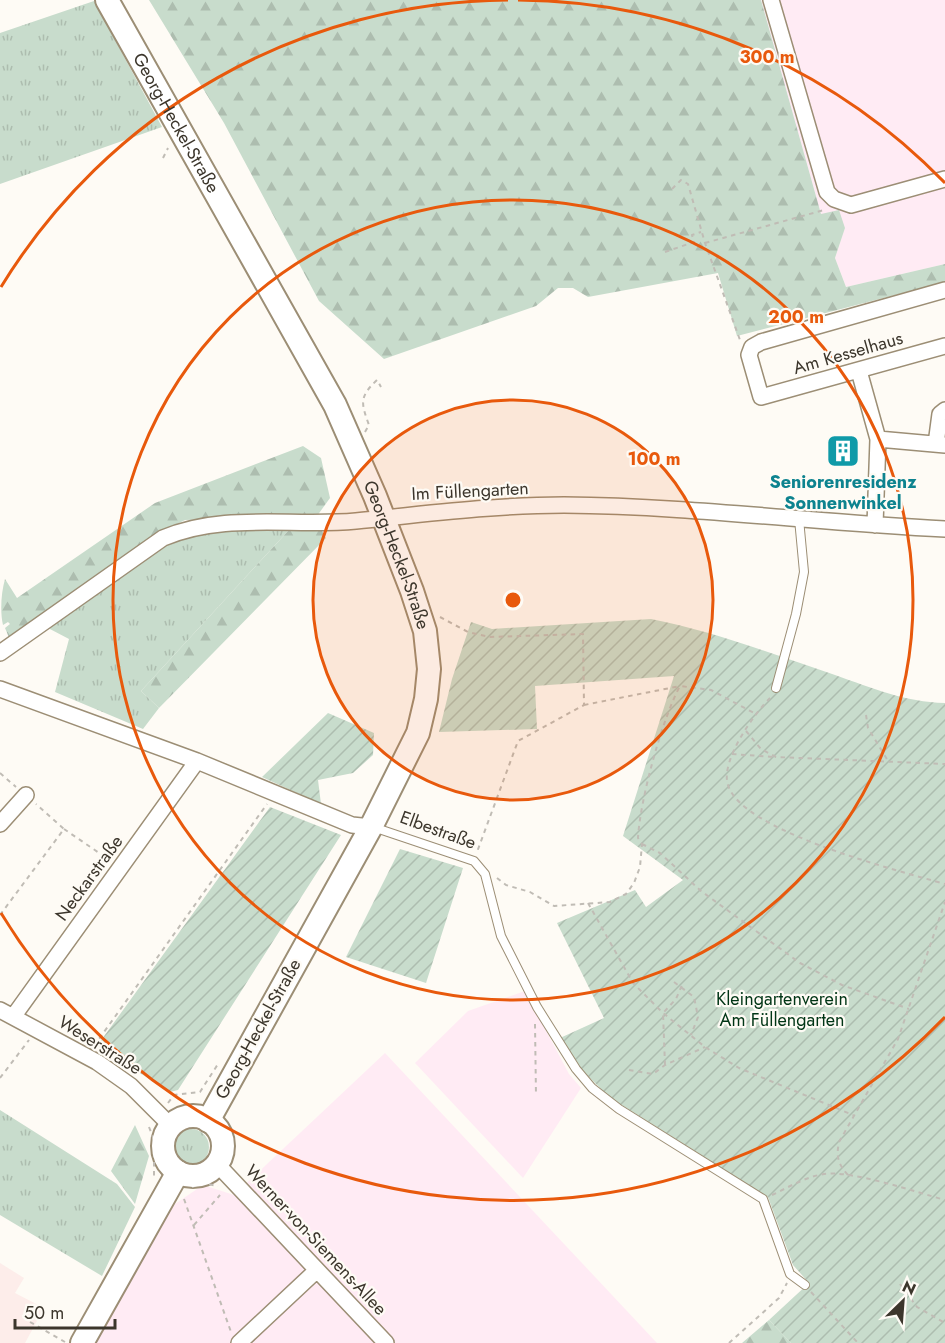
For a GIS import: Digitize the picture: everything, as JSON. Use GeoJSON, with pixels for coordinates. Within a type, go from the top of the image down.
{"type":"FeatureCollection","features":[{"type":"Feature","properties":{"kind":"street","name":"Georg-Heckel-Straße"},"geometry":{"type":"LineString","coordinates":[[107,0],[335,405],[383,516],[425,631],[429,669],[426,699],[418,733],[371,827],[208,1121]]}},
{"type":"Feature","properties":{"kind":"street"},"geometry":{"type":"LineString","coordinates":[[771,0],[827,192],[842,203],[865,203],[945,179]]}},
{"type":"Feature","properties":{"kind":"street"},"geometry":{"type":"LineString","coordinates":[[749,355],[752,346],[761,342],[945,290]]}},
{"type":"Feature","properties":{"kind":"street","name":"Am Kesselhaus"},"geometry":{"type":"LineString","coordinates":[[749,355],[760,397],[945,346]]}},
{"type":"Feature","properties":{"kind":"street"},"geometry":{"type":"LineString","coordinates":[[859,371],[878,439],[875,525]]}},
{"type":"Feature","properties":{"kind":"street"},"geometry":{"type":"LineString","coordinates":[[878,439],[941,444],[938,420],[940,414],[945,410]]}},
{"type":"Feature","properties":{"kind":"street","name":"Im Füllengarten"},"geometry":{"type":"LineString","coordinates":[[1,649],[163,538],[185,529],[211,524],[356,521],[383,516],[563,505],[698,509],[799,519],[945,529]]}},
{"type":"Feature","properties":{"kind":"street","name":"Elbestraße"},"geometry":{"type":"LineString","coordinates":[[0,689],[197,761],[352,825],[371,827]]}},
{"type":"Feature","properties":{"kind":"street","name":"Neckarstraße"},"geometry":{"type":"LineString","coordinates":[[6,1013],[121,868],[197,761]]}},
{"type":"Feature","properties":{"kind":"street"},"geometry":{"type":"LineString","coordinates":[[0,824],[26,795]]}},
{"type":"Feature","properties":{"kind":"street","name":"Weserstraße"},"geometry":{"type":"LineString","coordinates":[[6,1013],[87,1056],[131,1086],[160,1126]]}},
{"type":"Feature","properties":{"kind":"street","name":"Georg-Heckel-Straße"},"geometry":{"type":"LineString","coordinates":[[160,1126],[189,1117],[208,1121],[221,1136],[223,1146],[218,1164]]}},
{"type":"Feature","properties":{"kind":"street"},"geometry":{"type":"LineString","coordinates":[[160,1126],[164,1155],[183,1180]]}},
{"type":"Feature","properties":{"kind":"street"},"geometry":{"type":"LineString","coordinates":[[82,1343],[183,1180],[198,1176],[218,1164]]}},
{"type":"Feature","properties":{"kind":"street","name":"Werner-von-Siemens-Allee"},"geometry":{"type":"LineString","coordinates":[[218,1164],[386,1343]]}},
{"type":"Feature","properties":{"kind":"street"},"geometry":{"type":"LineString","coordinates":[[235,1338],[317,1270]]}},
{"type":"Feature","properties":{"kind":"lane"},"geometry":{"type":"LineString","coordinates":[[776,688],[796,614],[804,572],[799,519]]}},
{"type":"Feature","properties":{"kind":"lane","name":"Elbestraße"},"geometry":{"type":"LineString","coordinates":[[371,827],[474,861],[484,874],[501,936],[537,1007],[576,1069],[600,1095],[763,1199]]}},
{"type":"Feature","properties":{"kind":"lane"},"geometry":{"type":"LineString","coordinates":[[763,1199],[790,1274],[805,1286]]}},
{"type":"Feature","properties":{"kind":"path"},"geometry":{"type":"LineString","coordinates":[[672,189],[681,180],[688,184],[705,243],[736,332],[749,355]]}},
{"type":"Feature","properties":{"kind":"path"},"geometry":{"type":"LineString","coordinates":[[705,243],[842,203]]}},
{"type":"Feature","properties":{"kind":"path"},"geometry":{"type":"LineString","coordinates":[[665,252],[694,242],[692,235],[702,232]]}},
{"type":"Feature","properties":{"kind":"path"},"geometry":{"type":"LineString","coordinates":[[364,434],[369,425],[362,405],[365,391],[377,380],[381,387]]}},
{"type":"Feature","properties":{"kind":"path"},"geometry":{"type":"LineString","coordinates":[[439,616],[468,632],[490,637],[583,634],[584,705]]}},
{"type":"Feature","properties":{"kind":"path"},"geometry":{"type":"LineString","coordinates":[[642,844],[640,867],[626,894],[610,902],[554,906],[530,892],[506,885],[474,861],[518,741],[584,705],[680,686],[711,690],[754,713]]}},
{"type":"Feature","properties":{"kind":"path"},"geometry":{"type":"LineString","coordinates":[[680,686],[668,712],[641,811],[638,838],[642,844],[660,853],[701,891],[800,963],[842,985],[909,1010]]}},
{"type":"Feature","properties":{"kind":"path"},"geometry":{"type":"LineString","coordinates":[[776,688],[754,713],[732,754],[726,774],[728,785],[738,802],[802,839],[945,884]]}},
{"type":"Feature","properties":{"kind":"path"},"geometry":{"type":"LineString","coordinates":[[866,715],[868,728],[888,761]]}},
{"type":"Feature","properties":{"kind":"path"},"geometry":{"type":"LineString","coordinates":[[746,731],[761,749],[777,757]]}},
{"type":"Feature","properties":{"kind":"path"},"geometry":{"type":"LineString","coordinates":[[732,754],[945,764]]}},
{"type":"Feature","properties":{"kind":"path"},"geometry":{"type":"LineString","coordinates":[[0,773],[64,829],[121,868]]}},
{"type":"Feature","properties":{"kind":"path"},"geometry":{"type":"LineString","coordinates":[[87,1056],[273,794]]}},
{"type":"Feature","properties":{"kind":"path"},"geometry":{"type":"LineString","coordinates":[[0,915],[64,829]]}},
{"type":"Feature","properties":{"kind":"path"},"geometry":{"type":"LineString","coordinates":[[848,1175],[839,1166],[836,1154],[842,1134],[885,1066],[909,1010],[945,902]]}},
{"type":"Feature","properties":{"kind":"path"},"geometry":{"type":"LineString","coordinates":[[588,903],[633,983],[663,1013],[705,1047],[739,1068],[832,1104],[853,1115]]}},
{"type":"Feature","properties":{"kind":"path"},"geometry":{"type":"LineString","coordinates":[[674,982],[682,985],[694,997],[698,1017],[691,1035]]}},
{"type":"Feature","properties":{"kind":"path"},"geometry":{"type":"LineString","coordinates":[[665,1065],[663,1013],[676,999],[682,985]]}},
{"type":"Feature","properties":{"kind":"path"},"geometry":{"type":"LineString","coordinates":[[536,1096],[535,1023],[537,1007]]}},
{"type":"Feature","properties":{"kind":"path"},"geometry":{"type":"LineString","coordinates":[[0,1078],[24,1047]]}},
{"type":"Feature","properties":{"kind":"path"},"geometry":{"type":"LineString","coordinates":[[629,1070],[653,1074],[665,1065],[705,1047]]}},
{"type":"Feature","properties":{"kind":"path"},"geometry":{"type":"LineString","coordinates":[[167,1103],[174,1095],[200,1092],[222,1058]]}},
{"type":"Feature","properties":{"kind":"path"},"geometry":{"type":"LineString","coordinates":[[154,1177],[154,1140],[160,1126]]}},
{"type":"Feature","properties":{"kind":"path"},"geometry":{"type":"LineString","coordinates":[[763,1199],[803,1180],[825,1174],[848,1175],[945,1200]]}},
{"type":"Feature","properties":{"kind":"path"},"geometry":{"type":"LineString","coordinates":[[183,1180],[219,1186]]}},
{"type":"Feature","properties":{"kind":"path"},"geometry":{"type":"LineString","coordinates":[[184,1193],[182,1196],[235,1338]]}},
{"type":"Feature","properties":{"kind":"path"},"geometry":{"type":"LineString","coordinates":[[193,1225],[220,1195]]}},
{"type":"Feature","properties":{"kind":"path"},"geometry":{"type":"LineString","coordinates":[[729,1343],[779,1298],[790,1274]]}},
{"type":"Feature","properties":{"kind":"path"},"geometry":{"type":"LineString","coordinates":[[900,1284],[917,1307],[945,1323]]}},
{"type":"Feature","properties":{"kind":"path"},"geometry":{"type":"LineString","coordinates":[[805,1286],[858,1343]]}},
{"type":"Feature","properties":{"kind":"path"},"geometry":{"type":"LineString","coordinates":[[30,1322],[67,1343]]}},
{"type":"Feature","properties":{"kind":"shaded area"},"geometry":{"type":"Polygon","coordinates":[[[761,0],[945,0],[945,264],[846,287],[835,258],[845,227],[821,214],[761,0]]]}},
{"type":"Feature","properties":{"kind":"shaded area"},"geometry":{"type":"Polygon","coordinates":[[[525,991],[569,1074],[581,1088],[523,1178],[415,1063],[468,1011],[525,991]]]}},
{"type":"Feature","properties":{"kind":"shaded area"},"geometry":{"type":"Polygon","coordinates":[[[385,1053],[657,1343],[93,1343],[155,1230],[175,1204],[203,1185],[234,1195],[385,1053]]]}},
{"type":"Feature","properties":{"kind":"shaded area"},"geometry":{"type":"Polygon","coordinates":[[[0,1263],[24,1278],[15,1293],[44,1308],[25,1343],[0,1343],[0,1263]]]}},
{"type":"Feature","properties":{"kind":"green space"},"geometry":{"type":"Polygon","coordinates":[[[149,0],[761,0],[821,214],[839,210],[845,228],[835,258],[846,287],[945,264],[945,282],[737,336],[718,273],[588,297],[573,288],[558,288],[536,306],[384,359],[319,301],[224,123],[149,0]]]}},
{"type":"Feature","properties":{"kind":"green space"},"geometry":{"type":"Polygon","coordinates":[[[94,1],[162,127],[0,184],[0,33],[94,1]]]}},
{"type":"Feature","properties":{"kind":"green space"},"geometry":{"type":"Polygon","coordinates":[[[303,446],[321,458],[330,498],[317,516],[185,520],[161,532],[10,640],[5,628],[10,624],[8,622],[3,625],[1,614],[5,579],[17,598],[155,503],[303,446]]]}},
{"type":"Feature","properties":{"kind":"green space"},"geometry":{"type":"Polygon","coordinates":[[[212,531],[288,531],[141,691],[159,708],[143,729],[55,692],[69,639],[48,628],[169,544],[187,536],[212,531]]]}},
{"type":"Feature","properties":{"kind":"green space"},"geometry":{"type":"Polygon","coordinates":[[[288,531],[322,531],[326,538],[159,708],[141,691],[288,531]]]}},
{"type":"Feature","properties":{"kind":"green space","name":"Kleingartenverein Am Füllengarten"},"geometry":{"type":"Polygon","coordinates":[[[651,619],[721,637],[889,694],[945,703],[945,1343],[791,1343],[769,1320],[809,1283],[793,1265],[768,1197],[609,1097],[580,1068],[560,1038],[604,1018],[557,923],[635,890],[646,907],[683,880],[623,836],[674,676],[535,686],[537,729],[439,732],[452,679],[471,622],[492,629],[651,619]]]}},
{"type":"Feature","properties":{"kind":"green space"},"geometry":{"type":"Polygon","coordinates":[[[328,713],[374,733],[373,755],[353,773],[318,780],[321,804],[262,777],[328,713]]]}},
{"type":"Feature","properties":{"kind":"green space"},"geometry":{"type":"Polygon","coordinates":[[[270,807],[341,835],[178,1090],[170,1092],[97,1046],[270,807]]]}},
{"type":"Feature","properties":{"kind":"green space"},"geometry":{"type":"Polygon","coordinates":[[[400,849],[463,868],[426,983],[346,957],[400,849]]]}},
{"type":"Feature","properties":{"kind":"green space"},"geometry":{"type":"Polygon","coordinates":[[[0,1110],[117,1184],[135,1207],[102,1276],[0,1215],[0,1110]]]}},
{"type":"Feature","properties":{"kind":"green space"},"geometry":{"type":"Polygon","coordinates":[[[135,1125],[149,1156],[135,1204],[111,1171],[135,1125]]]}},
{"type":"Feature","properties":{"kind":"green space"},"geometry":{"type":"Polygon","coordinates":[[[191,1129],[204,1134],[209,1147],[204,1160],[191,1165],[178,1160],[173,1147],[178,1134],[191,1129]]]}},
{"type":"Feature","properties":{"kind":"green space"},"geometry":{"type":"Polygon","coordinates":[[[769,1320],[791,1343],[742,1343],[769,1320]]]}},
{"type":"Feature","properties":{"kind":"place","name":"Seniorenresidenz Sonnenwinkel"},"geometry":{"type":"Point","coordinates":[843,451]}}]}
